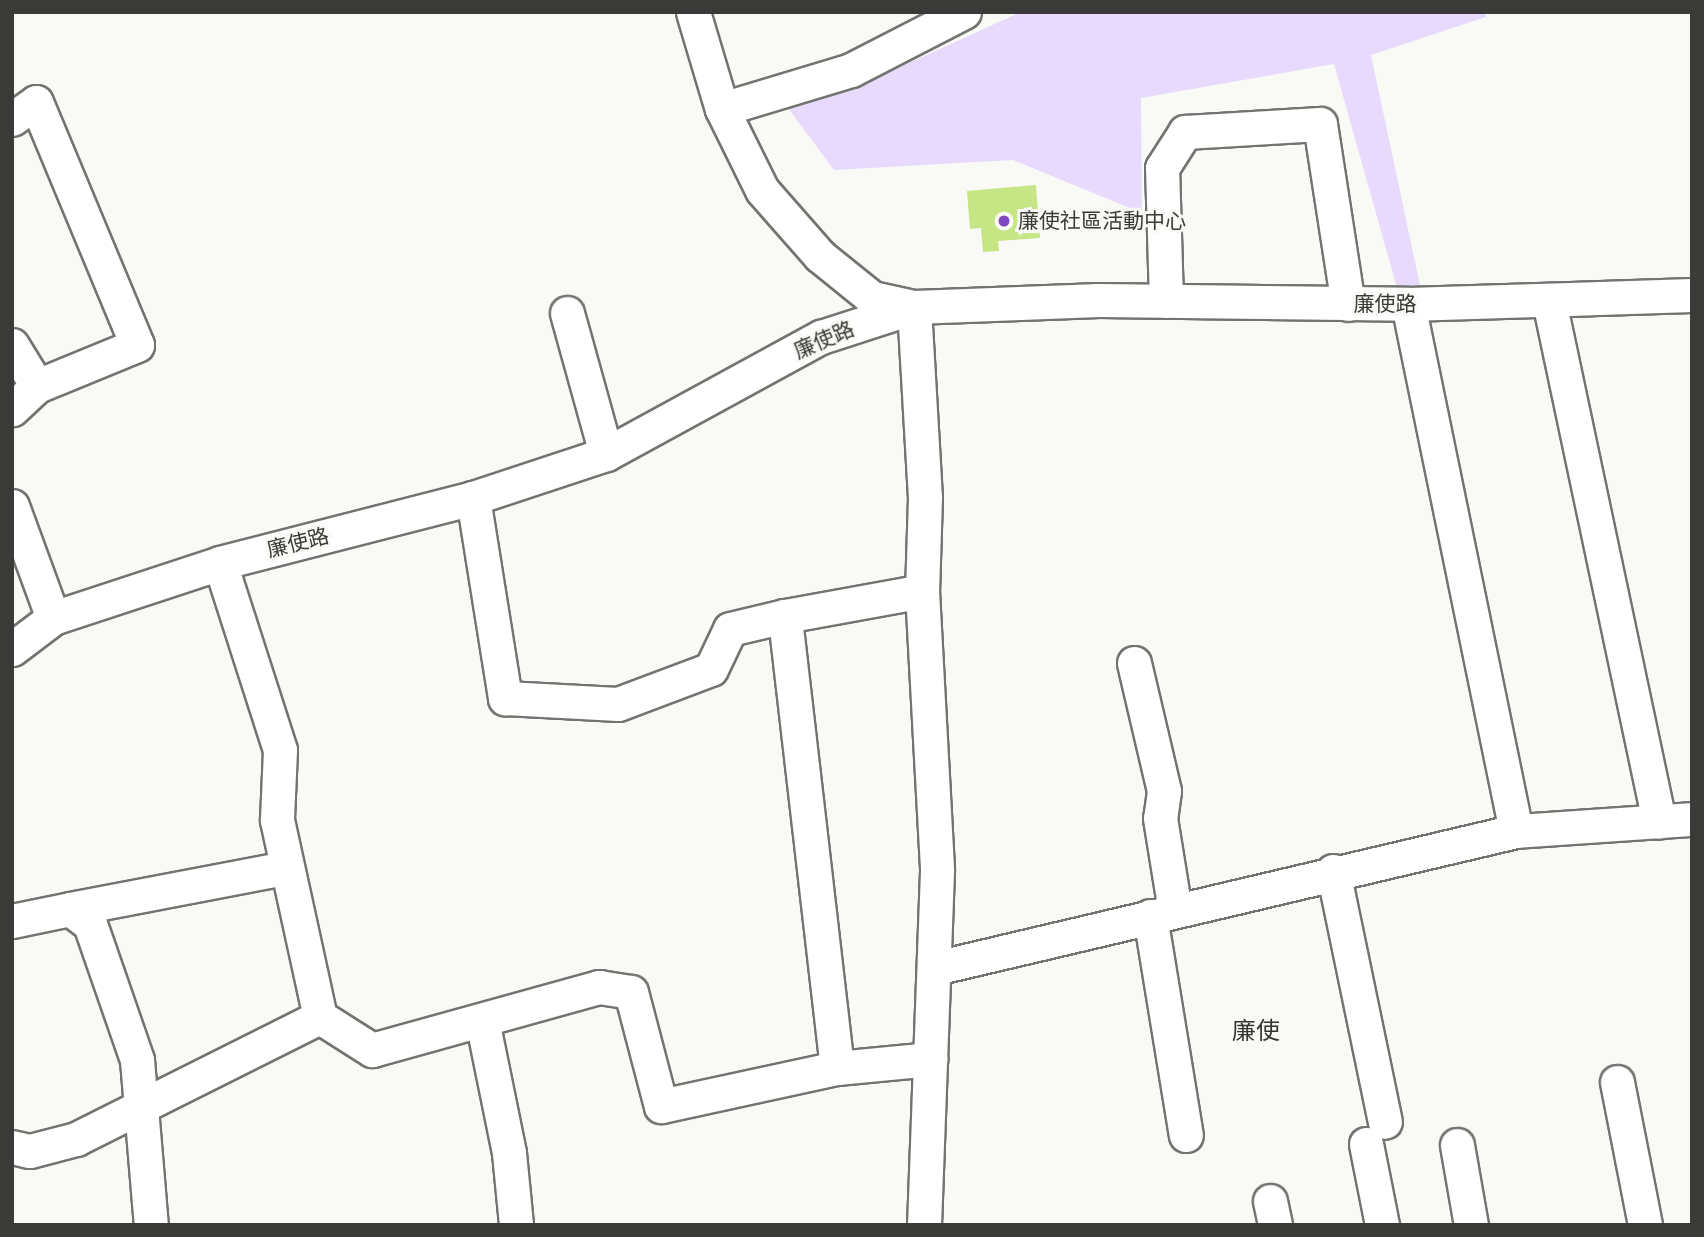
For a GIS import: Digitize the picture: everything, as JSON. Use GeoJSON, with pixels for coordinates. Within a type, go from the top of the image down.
{"type":"FeatureCollection","features":[{"type":"Feature","properties":{"kind":"street"},"geometry":{"type":"LineString","coordinates":[[693,12],[722,109],[762,190],[820,256],[872,298],[914,307],[925,497],[922,591],[937,871],[924,1225]]}},
{"type":"Feature","properties":{"kind":"street"},"geometry":{"type":"LineString","coordinates":[[722,109],[851,70],[964,12]]}},
{"type":"Feature","properties":{"kind":"street"},"geometry":{"type":"LineString","coordinates":[[12,119],[36,102],[136,345],[37,386],[12,409]]}},
{"type":"Feature","properties":{"kind":"street"},"geometry":{"type":"LineString","coordinates":[[1166,301],[1162,168],[1185,132],[1320,124],[1348,304]]}},
{"type":"Feature","properties":{"kind":"street","name":"廉使路"},"geometry":{"type":"LineString","coordinates":[[12,649],[53,618],[220,563],[473,498],[606,454],[821,337],[914,307],[1166,301],[1408,304],[1692,295]]}},
{"type":"Feature","properties":{"kind":"street"},"geometry":{"type":"LineString","coordinates":[[1549,301],[1659,821]]}},
{"type":"Feature","properties":{"kind":"street"},"geometry":{"type":"LineString","coordinates":[[1408,304],[1516,831]]}},
{"type":"Feature","properties":{"kind":"street"},"geometry":{"type":"LineString","coordinates":[[567,313],[606,454]]}},
{"type":"Feature","properties":{"kind":"street"},"geometry":{"type":"LineString","coordinates":[[12,345],[37,386]]}},
{"type":"Feature","properties":{"kind":"street"},"geometry":{"type":"LineString","coordinates":[[473,498],[505,698],[618,704],[711,669],[730,629],[922,591]]}},
{"type":"Feature","properties":{"kind":"street"},"geometry":{"type":"LineString","coordinates":[[12,506],[53,618]]}},
{"type":"Feature","properties":{"kind":"street"},"geometry":{"type":"LineString","coordinates":[[220,563],[280,750],[277,820],[284,868],[320,1017],[372,1050],[599,987],[631,992],[661,1106],[837,1068],[931,1059]]}},
{"type":"Feature","properties":{"kind":"street"},"geometry":{"type":"LineString","coordinates":[[785,616],[837,1068]]}},
{"type":"Feature","properties":{"kind":"street"},"geometry":{"type":"LineString","coordinates":[[1135,663],[1164,791],[1160,818],[1162,914],[1186,1135]]}},
{"type":"Feature","properties":{"kind":"street"},"geometry":{"type":"LineString","coordinates":[[935,968],[1333,871],[1516,831],[1692,819]]}},
{"type":"Feature","properties":{"kind":"street"},"geometry":{"type":"LineString","coordinates":[[12,921],[284,868]]}},
{"type":"Feature","properties":{"kind":"street"},"geometry":{"type":"LineString","coordinates":[[1333,871],[1376,1133],[1382,1225]]}},
{"type":"Feature","properties":{"kind":"street"},"geometry":{"type":"LineString","coordinates":[[70,909],[90,924],[137,1060],[151,1225]]}},
{"type":"Feature","properties":{"kind":"street"},"geometry":{"type":"LineString","coordinates":[[12,1147],[30,1152],[76,1139],[143,1108],[320,1017]]}},
{"type":"Feature","properties":{"kind":"street"},"geometry":{"type":"LineString","coordinates":[[482,1020],[509,1153],[516,1225]]}},
{"type":"Feature","properties":{"kind":"street"},"geometry":{"type":"LineString","coordinates":[[1617,1082],[1645,1225]]}},
{"type":"Feature","properties":{"kind":"street"},"geometry":{"type":"LineString","coordinates":[[1457,1145],[1471,1225]]}},
{"type":"Feature","properties":{"kind":"shaded area"},"geometry":{"type":"Polygon","coordinates":[[[1021,12],[1485,12],[1486,17],[1371,55],[1421,290],[1399,295],[1334,64],[1141,98],[1142,213],[1013,160],[834,170],[788,108],[885,74],[1021,12]]]}},
{"type":"Feature","properties":{"kind":"building","name":"廉使社區活動中心"},"geometry":{"type":"Polygon","coordinates":[[[1036,185],[1040,238],[998,241],[999,251],[983,252],[981,228],[970,229],[967,191],[1036,185]]]}},
{"type":"Feature","properties":{"kind":"place","name":"廉使社區活動中心"},"geometry":{"type":"Point","coordinates":[1004,221]}},
{"type":"Feature","properties":{"kind":"district","name":"廉使"},"geometry":{"type":"Point","coordinates":[1256,1032]}}]}
